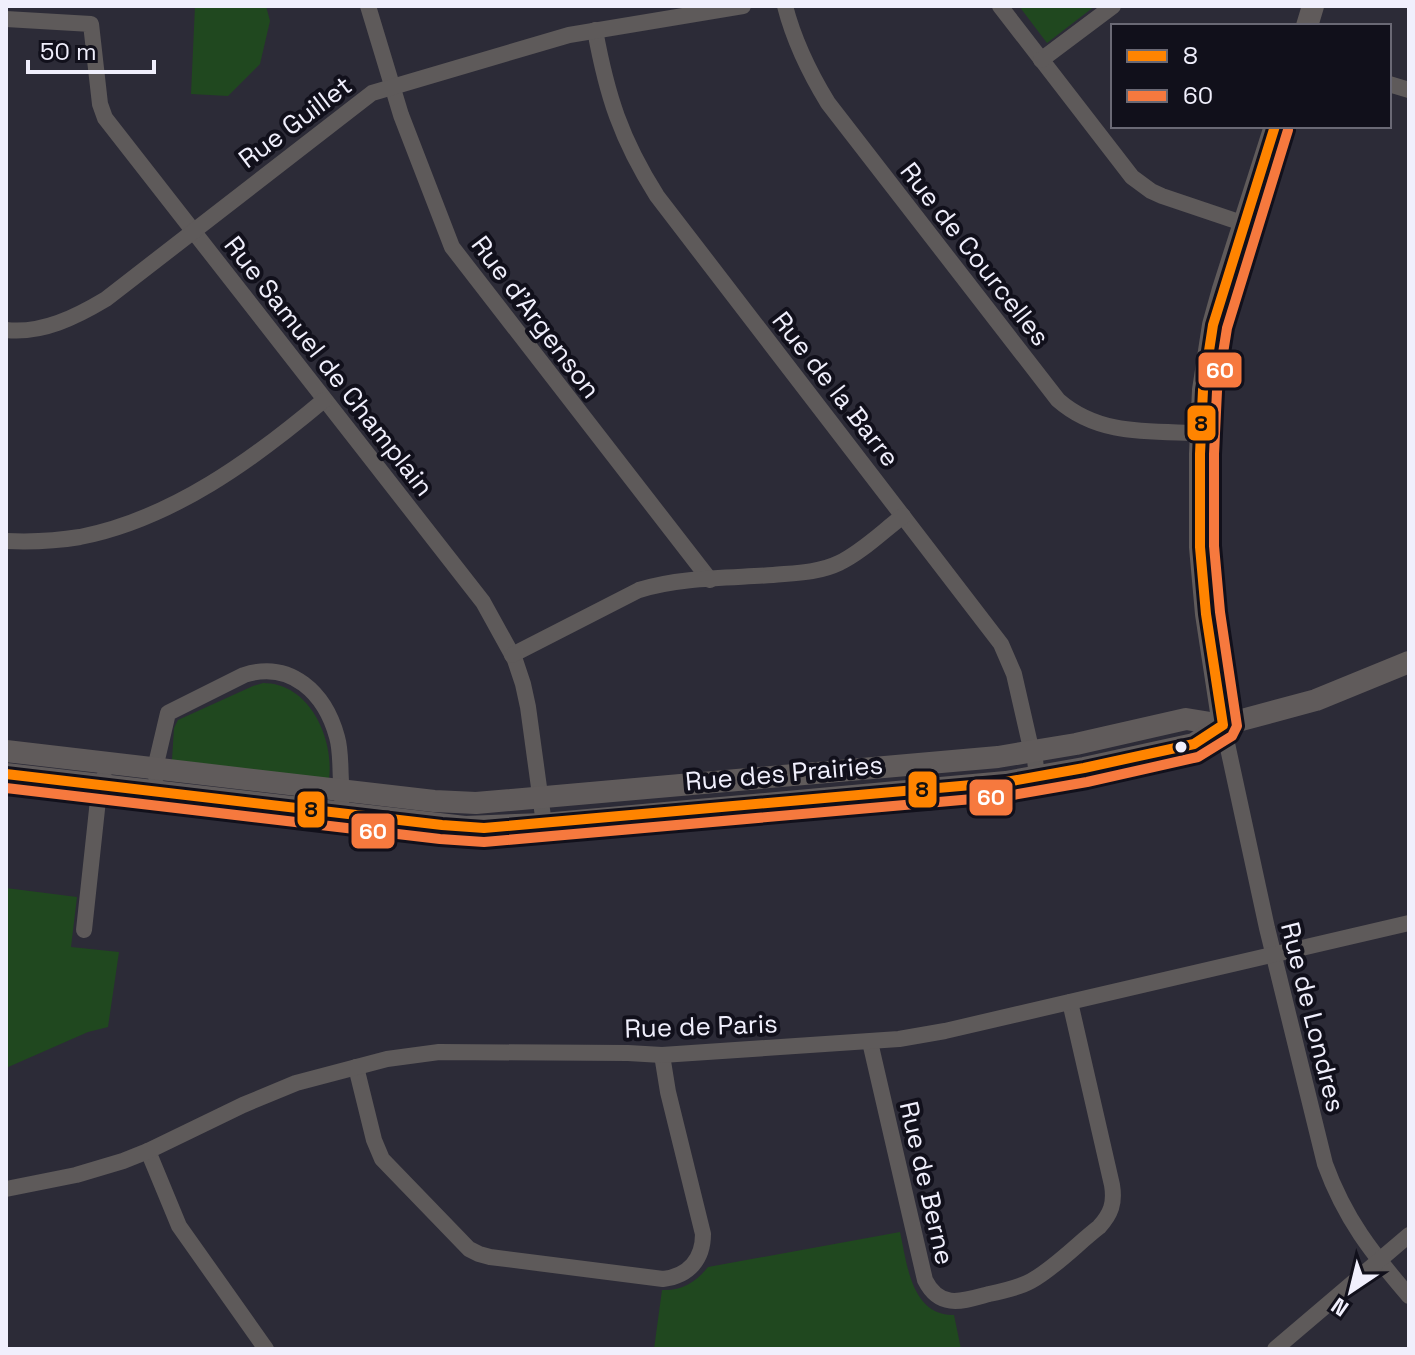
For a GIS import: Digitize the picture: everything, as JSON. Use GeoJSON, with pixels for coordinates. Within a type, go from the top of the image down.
{"type":"FeatureCollection","features":[{"type":"Feature","properties":{"kind":"street","name":"Rue d'Argenson"},"geometry":{"type":"LineString","coordinates":[[368,6],[401,115],[452,247],[710,580]]}},
{"type":"Feature","properties":{"kind":"street","name":"Rue Guillet"},"geometry":{"type":"LineString","coordinates":[[6,330],[45,327],[87,311],[106,299],[366,96],[569,35],[743,6]]}},
{"type":"Feature","properties":{"kind":"street","name":"Rue de Courcelles"},"geometry":{"type":"LineString","coordinates":[[785,6],[795,41],[828,103],[1058,400],[1090,421],[1114,428],[1200,433]]}},
{"type":"Feature","properties":{"kind":"street"},"geometry":{"type":"LineString","coordinates":[[1000,6],[1124,169],[1142,185],[1162,196],[1245,224]]}},
{"type":"Feature","properties":{"kind":"street"},"geometry":{"type":"LineString","coordinates":[[1041,60],[1113,6]]}},
{"type":"Feature","properties":{"kind":"street","name":"Rue Samuel de Champlain"},"geometry":{"type":"LineString","coordinates":[[6,19],[91,24],[102,112],[493,617],[512,655],[525,694],[544,824]]}},
{"type":"Feature","properties":{"kind":"street","name":"Rue de la Barre"},"geometry":{"type":"LineString","coordinates":[[595,30],[604,77],[619,125],[652,187],[1006,652],[1034,751],[1037,777]]}},
{"type":"Feature","properties":{"kind":"street"},"geometry":{"type":"LineString","coordinates":[[1223,725],[1202,571],[1200,433],[1213,325],[1274,128]]}},
{"type":"Feature","properties":{"kind":"street"},"geometry":{"type":"LineString","coordinates":[[6,541],[79,537],[104,531],[158,510],[207,486],[249,460],[324,400]]}},
{"type":"Feature","properties":{"kind":"street"},"geometry":{"type":"LineString","coordinates":[[512,655],[639,590],[664,584],[806,572],[829,567],[851,555],[903,516]]}},
{"type":"Feature","properties":{"kind":"street","name":"Rue des Prairies"},"geometry":{"type":"LineString","coordinates":[[6,774],[465,827],[544,824],[1037,777],[1194,744],[1223,725],[1316,700],[1409,662]]}},
{"type":"Feature","properties":{"kind":"street"},"geometry":{"type":"LineString","coordinates":[[154,792],[156,764],[168,713],[244,675],[276,672],[303,683],[317,697],[337,736],[344,789],[341,813]]}},
{"type":"Feature","properties":{"kind":"street","name":"Rue des Prairies"},"geometry":{"type":"LineString","coordinates":[[6,751],[476,803],[998,757],[1186,719],[1223,725]]}},
{"type":"Feature","properties":{"kind":"street","name":"Rue de Londres"},"geometry":{"type":"LineString","coordinates":[[1223,725],[1273,955],[1325,1164],[1343,1208],[1379,1261],[1409,1296]]}},
{"type":"Feature","properties":{"kind":"street"},"geometry":{"type":"LineString","coordinates":[[84,930],[98,800],[107,763]]}},
{"type":"Feature","properties":{"kind":"street","name":"Rue de Paris"},"geometry":{"type":"LineString","coordinates":[[6,1189],[76,1175],[148,1151],[282,1089],[387,1059],[439,1052],[662,1055],[899,1039],[945,1031],[1409,923]]}},
{"type":"Feature","properties":{"kind":"street","name":"Rue de Berne"},"geometry":{"type":"LineString","coordinates":[[870,1042],[925,1280],[938,1296],[959,1302],[1030,1282],[1108,1218],[1114,1196],[1070,1002]]}},
{"type":"Feature","properties":{"kind":"street"},"geometry":{"type":"LineString","coordinates":[[356,1067],[374,1140],[382,1159],[469,1249],[490,1257],[663,1279],[680,1275],[693,1265],[702,1251],[703,1234],[668,1092],[662,1055]]}},
{"type":"Feature","properties":{"kind":"street"},"geometry":{"type":"LineString","coordinates":[[148,1151],[179,1226],[266,1349]]}},
{"type":"Feature","properties":{"kind":"street"},"geometry":{"type":"LineString","coordinates":[[1275,1349],[1409,1235]]}},
{"type":"Feature","properties":{"kind":"green space"},"geometry":{"type":"Polygon","coordinates":[[[195,6],[266,6],[270,21],[260,64],[228,96],[191,94],[195,6]]]}},
{"type":"Feature","properties":{"kind":"green space"},"geometry":{"type":"Polygon","coordinates":[[[1019,6],[1095,6],[1047,43],[1019,6]]]}},
{"type":"Feature","properties":{"kind":"green space"},"geometry":{"type":"Polygon","coordinates":[[[263,683],[280,685],[294,692],[316,716],[327,747],[329,779],[172,760],[174,728],[178,720],[263,683]]]}},
{"type":"Feature","properties":{"kind":"green space"},"geometry":{"type":"Polygon","coordinates":[[[6,888],[77,897],[71,947],[119,952],[108,1027],[88,1032],[6,1068],[6,888]]]}},
{"type":"Feature","properties":{"kind":"green space"},"geometry":{"type":"Polygon","coordinates":[[[900,1232],[914,1286],[928,1307],[954,1315],[961,1349],[654,1349],[662,1290],[688,1284],[708,1267],[900,1232]]]}},
{"type":"Feature","properties":{"kind":"transit line","name":"8"},"geometry":{"type":"LineString","coordinates":[[6,774],[484,828],[1006,782],[1194,744],[1223,725],[1206,614],[1200,547],[1203,390],[1213,325],[1274,128]]}},
{"type":"Feature","properties":{"kind":"transit line","name":"60"},"geometry":{"type":"LineString","coordinates":[[6,788],[484,842],[1007,796],[1198,757],[1232,736],[1237,726],[1220,612],[1214,546],[1217,391],[1227,328],[1288,130]]}}]}
